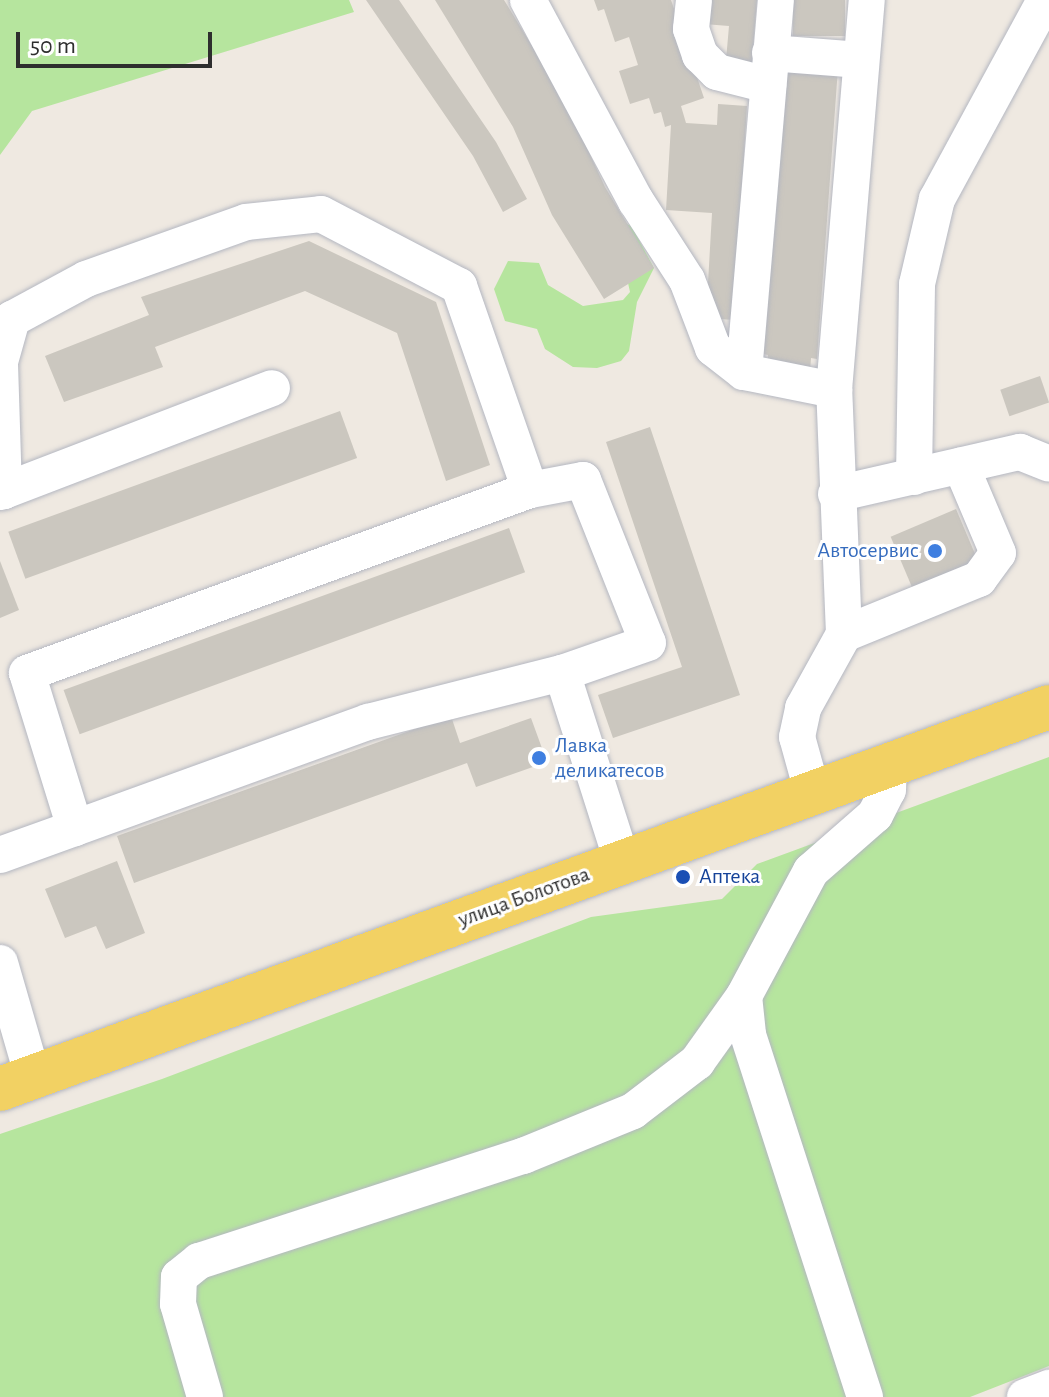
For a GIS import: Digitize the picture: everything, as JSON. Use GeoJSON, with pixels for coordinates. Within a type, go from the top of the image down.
{"type":"FeatureCollection","features":[{"type":"Feature","properties":{"kind":"main road","name":"улица Болотова"},"geometry":{"type":"LineString","coordinates":[[17,1083],[1049,707]]}},
{"type":"Feature","properties":{"kind":"street"},"geometry":{"type":"LineString","coordinates":[[528,0],[636,201],[687,280],[713,348],[744,372],[834,390]]}},
{"type":"Feature","properties":{"kind":"street"},"geometry":{"type":"LineString","coordinates":[[694,0],[691,29],[700,55],[717,72],[861,60]]}},
{"type":"Feature","properties":{"kind":"street"},"geometry":{"type":"LineString","coordinates":[[744,372],[776,0]]}},
{"type":"Feature","properties":{"kind":"street"},"geometry":{"type":"LineString","coordinates":[[812,791],[797,737],[803,708],[844,634],[834,390],[867,0]]}},
{"type":"Feature","properties":{"kind":"street"},"geometry":{"type":"LineString","coordinates":[[914,477],[917,284],[937,199],[1045,0]]}},
{"type":"Feature","properties":{"kind":"street"},"geometry":{"type":"LineString","coordinates":[[272,388],[2,492],[0,362],[12,319],[86,279],[246,222],[321,214],[459,286],[530,490]]}},
{"type":"Feature","properties":{"kind":"street"},"geometry":{"type":"LineString","coordinates":[[836,494],[1020,452],[1049,464]]}},
{"type":"Feature","properties":{"kind":"street"},"geometry":{"type":"LineString","coordinates":[[844,634],[979,579],[998,553],[961,466]]}},
{"type":"Feature","properties":{"kind":"street"},"geometry":{"type":"LineString","coordinates":[[0,855],[75,828],[368,722],[562,673],[648,643],[583,480],[530,490],[27,673],[75,828]]}},
{"type":"Feature","properties":{"kind":"street"},"geometry":{"type":"LineString","coordinates":[[562,673],[622,861]]}},
{"type":"Feature","properties":{"kind":"street"},"geometry":{"type":"LineString","coordinates":[[205,1397],[178,1304],[179,1277],[199,1261],[523,1156],[633,1111],[697,1062],[744,996],[811,871],[875,815],[888,790],[889,764]]}},
{"type":"Feature","properties":{"kind":"street"},"geometry":{"type":"LineString","coordinates":[[0,963],[17,1083]]}},
{"type":"Feature","properties":{"kind":"street"},"geometry":{"type":"LineString","coordinates":[[744,996],[748,1034],[865,1397]]}},
{"type":"Feature","properties":{"kind":"street"},"geometry":{"type":"LineString","coordinates":[[1025,1397],[1049,1388]]}},
{"type":"Feature","properties":{"kind":"green space"},"geometry":{"type":"Polygon","coordinates":[[[0,0],[349,0],[354,12],[32,111],[0,155],[0,0]]]}},
{"type":"Feature","properties":{"kind":"green space"},"geometry":{"type":"Polygon","coordinates":[[[613,215],[632,227],[654,268],[637,302],[629,351],[621,361],[597,368],[573,367],[545,349],[537,329],[505,321],[494,289],[508,261],[539,263],[548,285],[583,306],[623,300],[630,292],[613,215]]]}},
{"type":"Feature","properties":{"kind":"green space"},"geometry":{"type":"Polygon","coordinates":[[[1049,757],[1049,1366],[970,1397],[0,1397],[0,1134],[162,1079],[591,917],[722,899],[757,864],[1049,757]]]}},
{"type":"Feature","properties":{"kind":"building"},"geometry":{"type":"Polygon","coordinates":[[[366,0],[399,0],[496,142],[527,199],[503,212],[473,156],[366,0]]]}},
{"type":"Feature","properties":{"kind":"building"},"geometry":{"type":"Polygon","coordinates":[[[435,0],[504,0],[565,100],[605,187],[654,268],[604,299],[552,215],[513,127],[435,0]]]}},
{"type":"Feature","properties":{"kind":"building"},"geometry":{"type":"Polygon","coordinates":[[[594,0],[671,0],[704,98],[681,106],[686,123],[717,125],[718,104],[747,106],[734,320],[706,318],[712,213],[666,210],[671,125],[665,127],[661,112],[654,114],[649,98],[630,104],[619,71],[638,65],[629,37],[615,42],[604,9],[598,11],[594,0]]]}},
{"type":"Feature","properties":{"kind":"building"},"geometry":{"type":"Polygon","coordinates":[[[706,0],[757,0],[752,62],[726,60],[729,26],[704,24],[706,0]]]}},
{"type":"Feature","properties":{"kind":"building"},"geometry":{"type":"Polygon","coordinates":[[[793,0],[845,0],[845,36],[793,36],[793,0]]]}},
{"type":"Feature","properties":{"kind":"building"},"geometry":{"type":"Polygon","coordinates":[[[784,64],[838,68],[817,359],[811,358],[810,371],[767,368],[768,355],[763,354],[784,64]]]}},
{"type":"Feature","properties":{"kind":"building"},"geometry":{"type":"Polygon","coordinates":[[[309,241],[436,302],[490,465],[446,481],[397,333],[305,291],[155,347],[163,367],[64,402],[45,356],[149,315],[141,297],[309,241]]]}},
{"type":"Feature","properties":{"kind":"building"},"geometry":{"type":"Polygon","coordinates":[[[1040,376],[1049,403],[1009,416],[1000,390],[1040,376]]]}},
{"type":"Feature","properties":{"kind":"building"},"geometry":{"type":"Polygon","coordinates":[[[340,411],[357,458],[25,579],[8,532],[340,411]]]}},
{"type":"Feature","properties":{"kind":"building"},"geometry":{"type":"Polygon","coordinates":[[[650,427],[740,695],[613,738],[598,695],[682,667],[606,442],[650,427]]]}},
{"type":"Feature","properties":{"kind":"building","name":"Автосервис"},"geometry":{"type":"Polygon","coordinates":[[[956,509],[980,565],[914,593],[891,537],[956,509]]]}},
{"type":"Feature","properties":{"kind":"building"},"geometry":{"type":"Polygon","coordinates":[[[509,528],[525,572],[80,734],[64,690],[509,528]]]}},
{"type":"Feature","properties":{"kind":"building"},"geometry":{"type":"Polygon","coordinates":[[[0,561],[19,610],[0,618],[0,561]]]}},
{"type":"Feature","properties":{"kind":"building"},"geometry":{"type":"Polygon","coordinates":[[[451,716],[460,743],[531,718],[547,762],[476,787],[467,763],[134,883],[117,836],[451,716]]]}},
{"type":"Feature","properties":{"kind":"building"},"geometry":{"type":"Polygon","coordinates":[[[117,861],[145,933],[106,949],[96,926],[65,938],[45,889],[117,861]]]}},
{"type":"Feature","properties":{"kind":"place","name":"Автосервис"},"geometry":{"type":"Point","coordinates":[935,551]}},
{"type":"Feature","properties":{"kind":"place","name":"Лавка деликатесов"},"geometry":{"type":"Point","coordinates":[539,758]}},
{"type":"Feature","properties":{"kind":"place","name":"Аптека"},"geometry":{"type":"Point","coordinates":[683,877]}}]}
